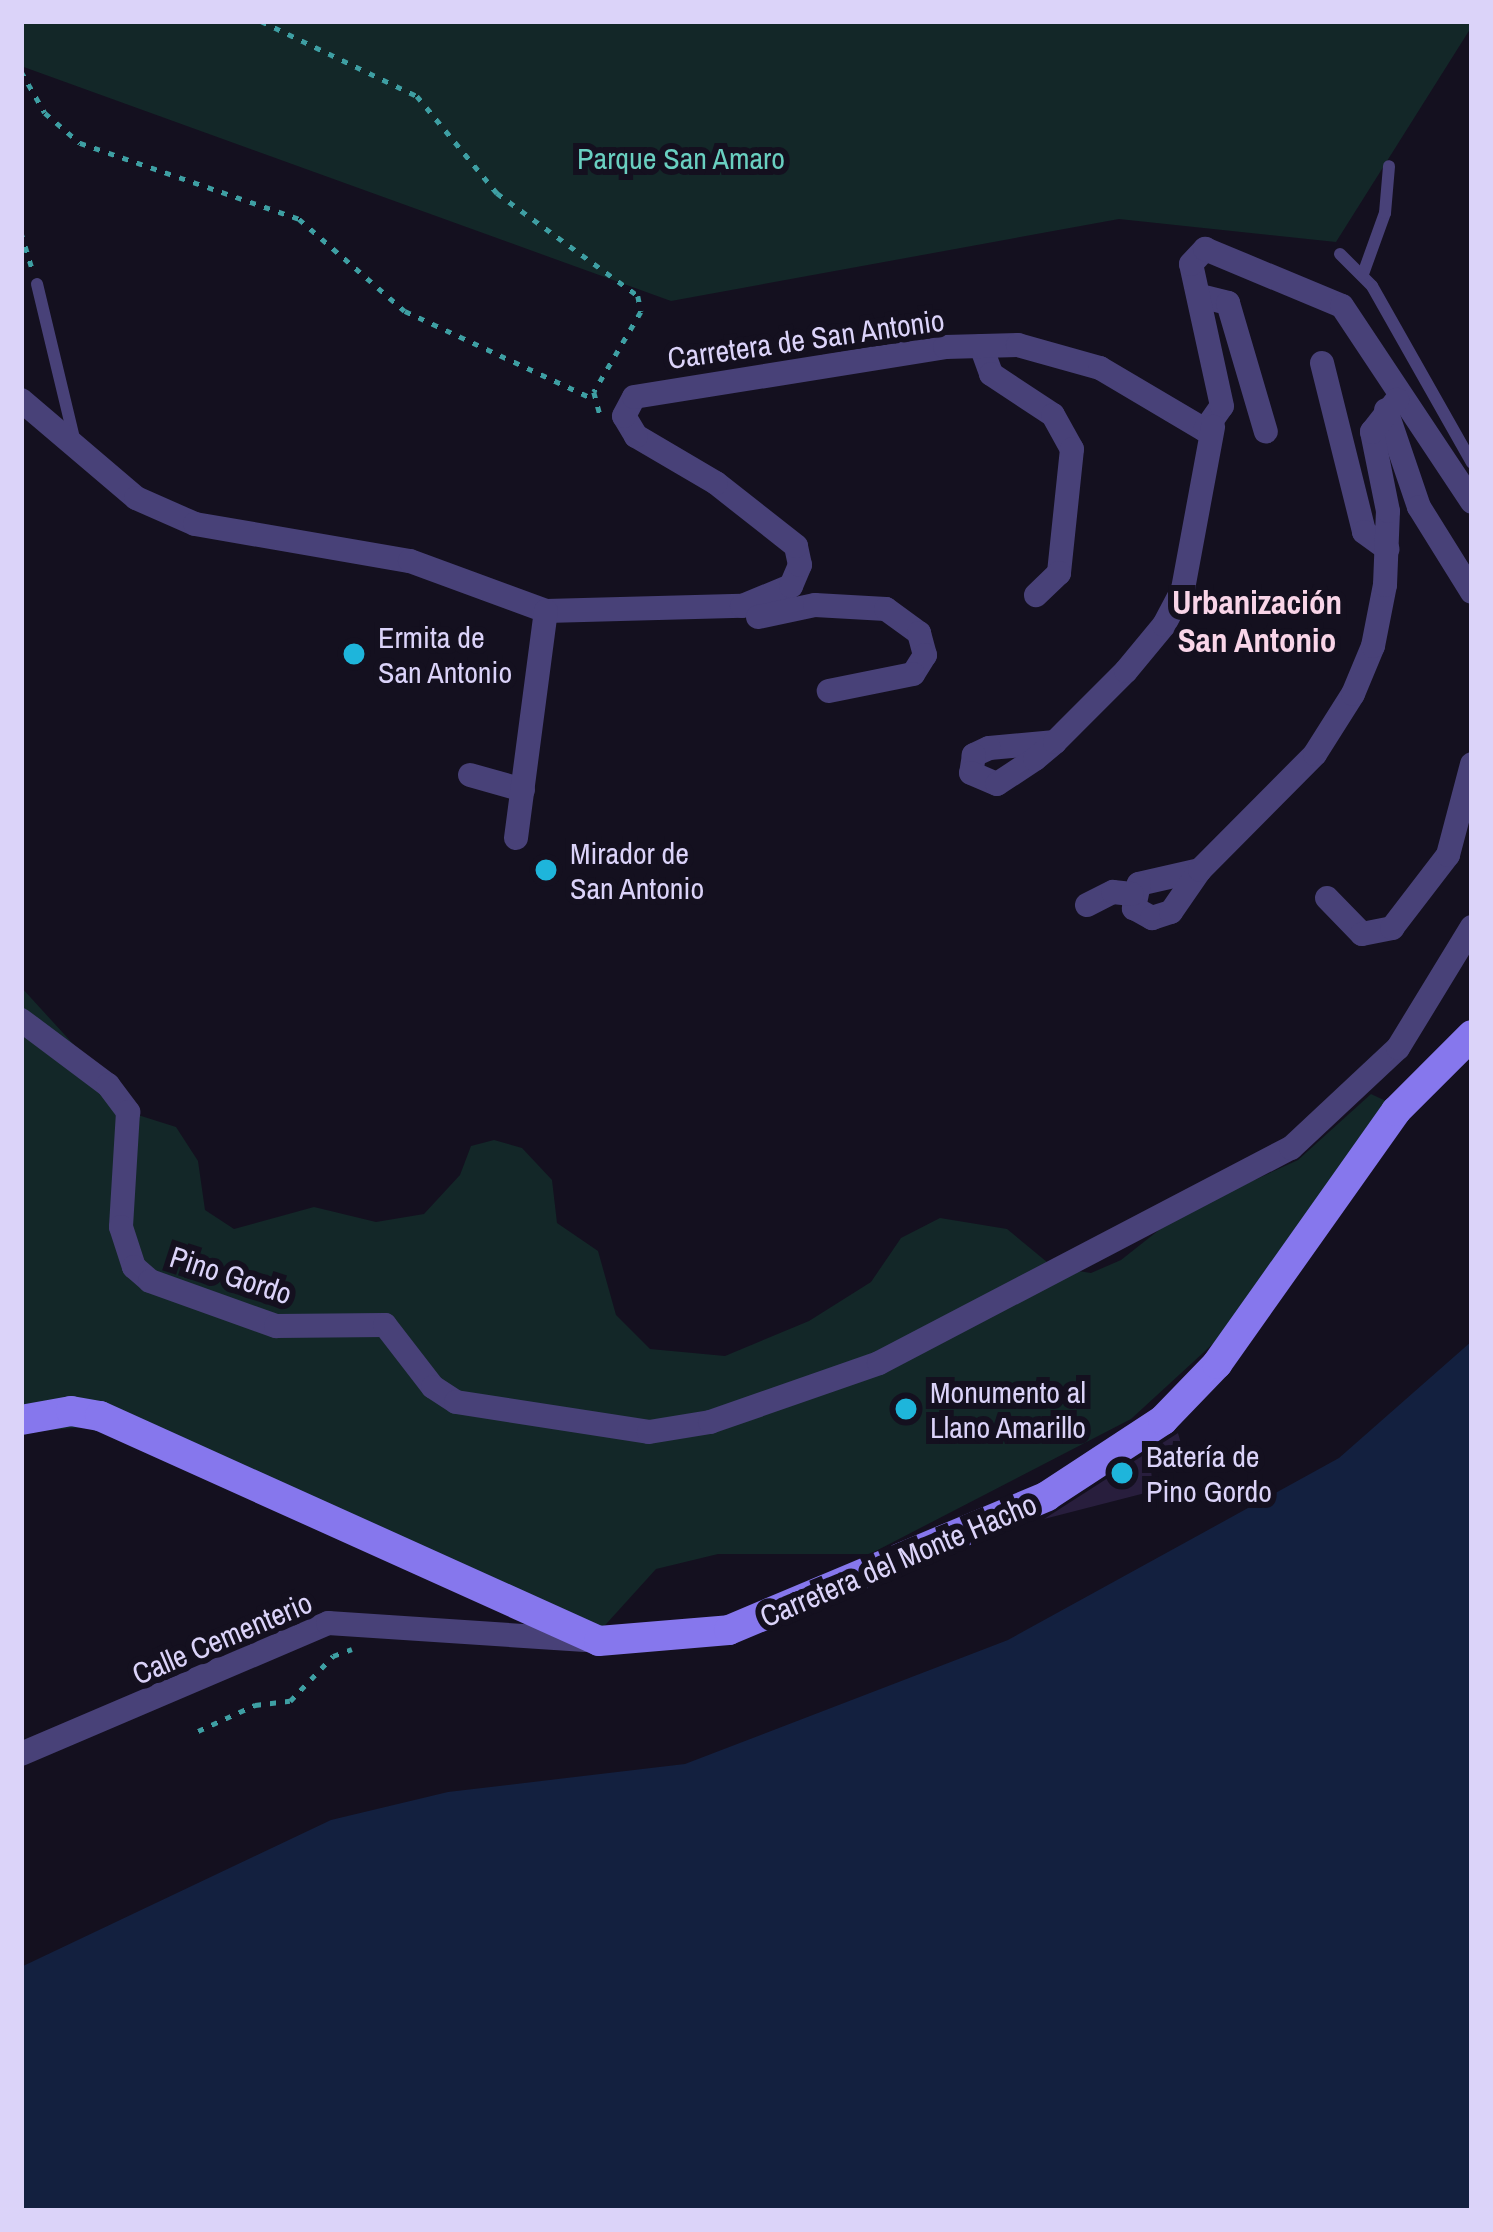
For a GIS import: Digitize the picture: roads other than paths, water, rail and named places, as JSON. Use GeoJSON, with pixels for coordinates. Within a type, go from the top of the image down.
{"type":"FeatureCollection","features":[{"type":"Feature","properties":{"kind":"main road","name":"Carretera del Monte Hacho"},"geometry":{"type":"LineString","coordinates":[[21,1420],[71,1411],[100,1416],[599,1641],[686,1638],[771,1617],[1047,1496],[1124,1450],[1216,1364],[1396,1111],[1472,1035]]}},
{"type":"Feature","properties":{"kind":"street"},"geometry":{"type":"LineString","coordinates":[[1055,742],[1174,608],[1222,394],[1190,264],[1204,249],[1322,293],[1373,342],[1419,507],[1472,592]]}},
{"type":"Feature","properties":{"kind":"street"},"geometry":{"type":"LineString","coordinates":[[1200,296],[1228,304],[1266,432]]}},
{"type":"Feature","properties":{"kind":"street","name":"Carretera de San Antonio"},"geometry":{"type":"LineString","coordinates":[[21,400],[74,438],[111,478],[164,514],[410,561],[546,610],[742,606],[791,586],[800,565],[796,546],[716,483],[636,436],[624,416],[628,401],[678,386],[1018,345],[1100,368],[1190,428],[1213,427]]}},
{"type":"Feature","properties":{"kind":"street"},"geometry":{"type":"LineString","coordinates":[[981,346],[992,374],[1053,415],[1072,449],[1059,573],[1036,595]]}},
{"type":"Feature","properties":{"kind":"street"},"geometry":{"type":"LineString","coordinates":[[1322,363],[1364,532],[1387,549]]}},
{"type":"Feature","properties":{"kind":"street"},"geometry":{"type":"LineString","coordinates":[[1391,405],[1436,434],[1472,502]]}},
{"type":"Feature","properties":{"kind":"street"},"geometry":{"type":"LineString","coordinates":[[1132,894],[1139,915],[1165,916],[1200,870],[1287,787],[1353,694],[1380,620],[1387,549],[1385,491],[1371,441],[1391,405]]}},
{"type":"Feature","properties":{"kind":"street"},"geometry":{"type":"LineString","coordinates":[[742,606],[757,617],[815,605],[886,609],[919,633],[925,655],[913,674],[830,691]]}},
{"type":"Feature","properties":{"kind":"street"},"geometry":{"type":"LineString","coordinates":[[516,838],[546,610]]}},
{"type":"Feature","properties":{"kind":"street"},"geometry":{"type":"LineString","coordinates":[[1327,898],[1362,934],[1392,928],[1448,855],[1472,764]]}},
{"type":"Feature","properties":{"kind":"street"},"geometry":{"type":"LineString","coordinates":[[470,775],[523,790]]}},
{"type":"Feature","properties":{"kind":"street"},"geometry":{"type":"LineString","coordinates":[[1132,894],[1139,884],[1200,870]]}},
{"type":"Feature","properties":{"kind":"street"},"geometry":{"type":"LineString","coordinates":[[1087,905],[1113,892],[1132,894]]}},
{"type":"Feature","properties":{"kind":"street","name":"Pino Gordo"},"geometry":{"type":"LineString","coordinates":[[21,1020],[108,1085],[128,1112],[121,1227],[134,1267],[150,1281],[276,1326],[386,1325],[433,1387],[456,1402],[649,1432],[747,1411],[879,1363],[1291,1148],[1398,1048],[1472,927]]}},
{"type":"Feature","properties":{"kind":"street","name":"Calle Cementerio"},"geometry":{"type":"LineString","coordinates":[[21,1754],[328,1623],[599,1641]]}},
{"type":"Feature","properties":{"kind":"lane"},"geometry":{"type":"LineString","coordinates":[[1363,274],[1385,212],[1389,166]]}},
{"type":"Feature","properties":{"kind":"lane"},"geometry":{"type":"LineString","coordinates":[[1340,254],[1363,274],[1436,434],[1472,463]]}},
{"type":"Feature","properties":{"kind":"lane"},"geometry":{"type":"LineString","coordinates":[[37,284],[74,438]]}},
{"type":"Feature","properties":{"kind":"water"},"geometry":{"type":"Polygon","coordinates":[[[1472,1341],[1472,2211],[21,2211],[21,1967],[331,1820],[448,1792],[685,1764],[1008,1640],[1339,1458],[1472,1341]]]}},
{"type":"Feature","properties":{"kind":"place","name":"Ermita de San Antonio"},"geometry":{"type":"Point","coordinates":[354,654]}},
{"type":"Feature","properties":{"kind":"place","name":"Mirador de San Antonio"},"geometry":{"type":"Point","coordinates":[546,870]}},
{"type":"Feature","properties":{"kind":"place","name":"Monumento al Llano Amarillo"},"geometry":{"type":"Point","coordinates":[906,1409]}},
{"type":"Feature","properties":{"kind":"place","name":"Batería de Pino Gordo"},"geometry":{"type":"Point","coordinates":[1122,1473]}},
{"type":"Feature","properties":{"kind":"district","name":"Urbanización San Antonio"},"geometry":{"type":"Point","coordinates":[1257,622]}},
{"type":"Feature","properties":{"kind":"park label","name":"Parque San Amaro"},"geometry":{"type":"Point","coordinates":[681,158]}}]}
